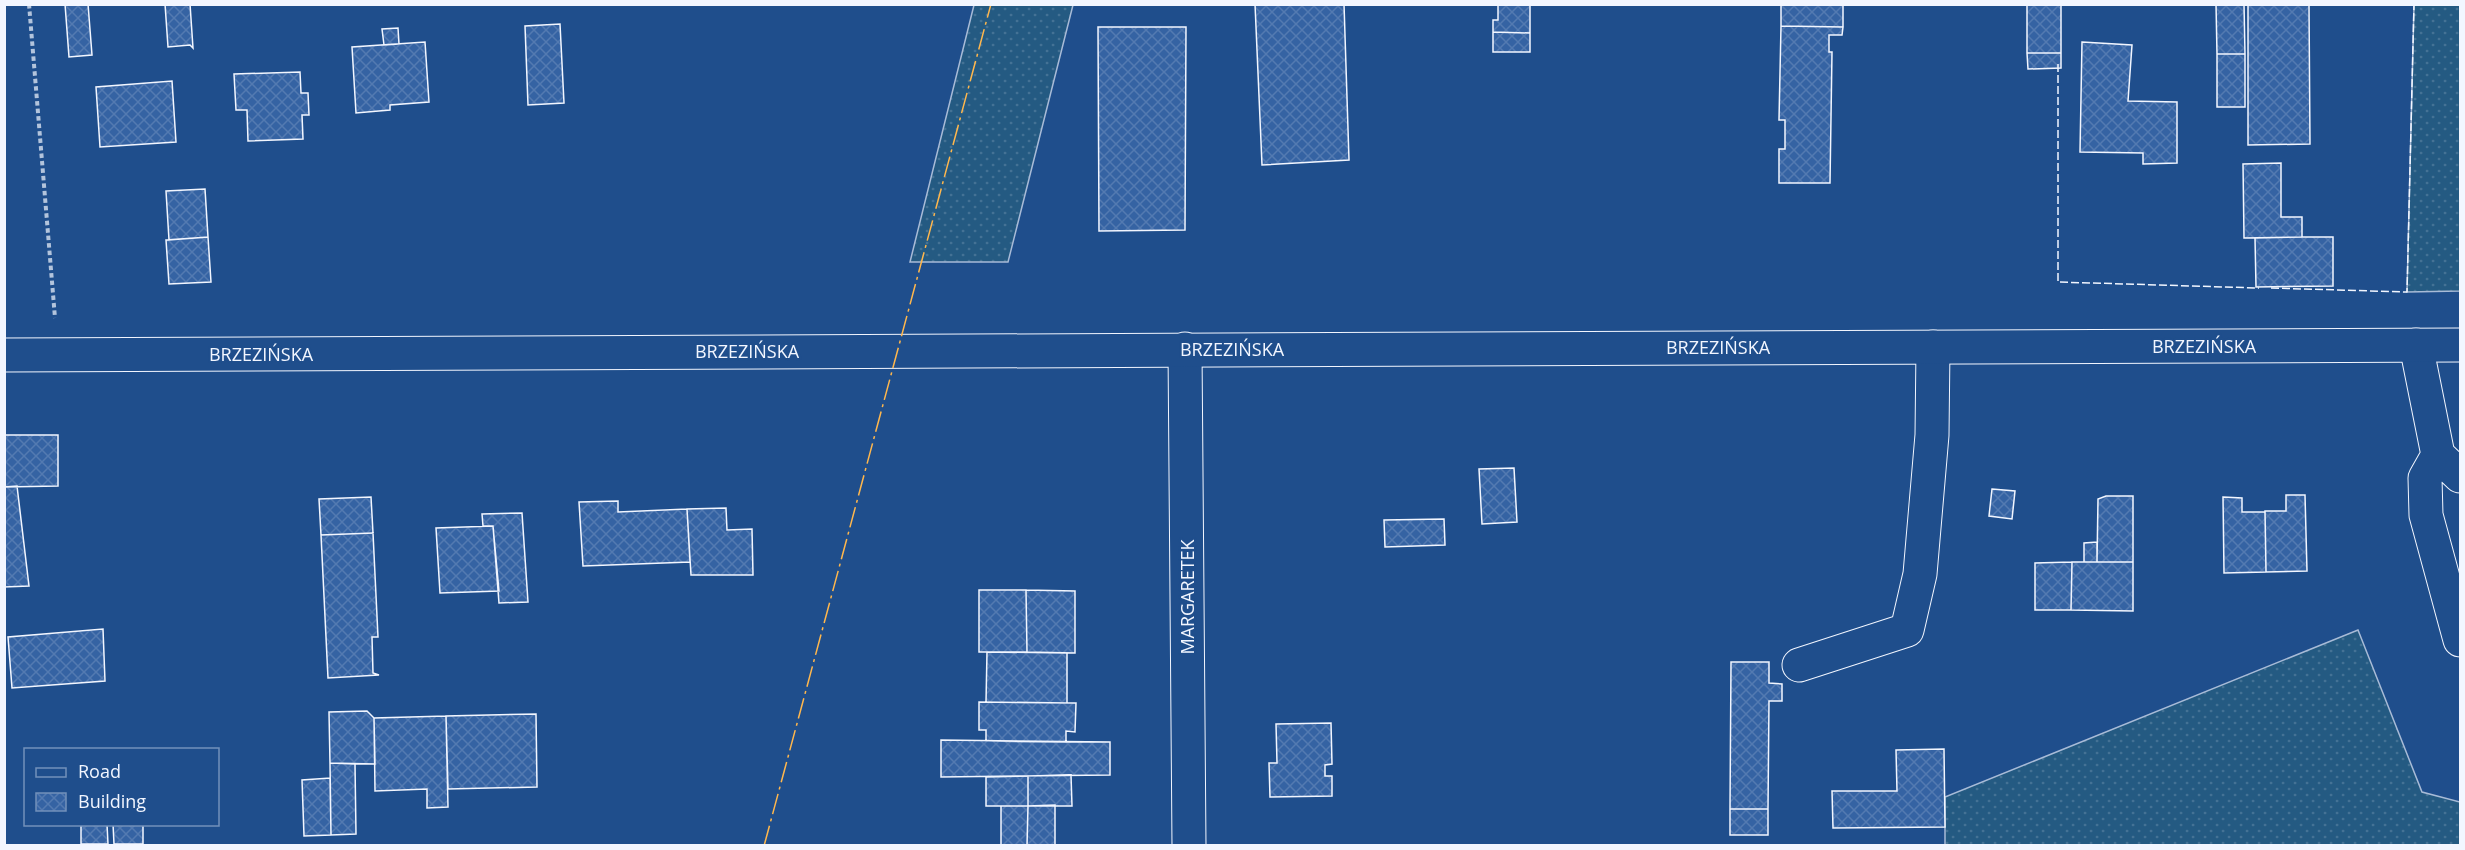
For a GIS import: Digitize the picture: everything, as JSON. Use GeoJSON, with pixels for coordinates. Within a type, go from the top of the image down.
{"type":"FeatureCollection","features":[{"type":"Feature","properties":{"kind":"main road"},"geometry":{"type":"LineString","coordinates":[[2416,345],[2449,465],[2425,478],[2426,515],[2460,640]]}},
{"type":"Feature","properties":{"kind":"main road","name":"BRZEZIŃSKA"},"geometry":{"type":"LineString","coordinates":[[4,355],[2460,345]]}},
{"type":"Feature","properties":{"kind":"main road"},"geometry":{"type":"LineString","coordinates":[[1799,665],[1907,630],[1920,574],[1932,435],[1933,347]]}},
{"type":"Feature","properties":{"kind":"main road","name":"MARGARETEK"},"geometry":{"type":"LineString","coordinates":[[1185,349],[1189,846]]}},
{"type":"Feature","properties":{"kind":"path"},"geometry":{"type":"LineString","coordinates":[[29,4],[58,354]]}},
{"type":"Feature","properties":{"kind":"shaded area"},"geometry":{"type":"Polygon","coordinates":[[[974,5],[1073,5],[1008,262],[910,262],[974,5]]]}},
{"type":"Feature","properties":{"kind":"shaded area"},"geometry":{"type":"Polygon","coordinates":[[[2414,5],[2460,5],[2460,291],[2407,292],[2414,5]]]}},
{"type":"Feature","properties":{"kind":"shaded area"},"geometry":{"type":"Polygon","coordinates":[[[2358,630],[2422,792],[2460,802],[2460,845],[1945,845],[1945,797],[2358,630]]]}},
{"type":"Feature","properties":{"kind":"building"},"geometry":{"type":"Polygon","coordinates":[[[65,4],[88,4],[92,55],[69,57],[65,4]]]}},
{"type":"Feature","properties":{"kind":"building"},"geometry":{"type":"Polygon","coordinates":[[[165,4],[190,4],[193,48],[190,45],[168,47],[165,4]]]}},
{"type":"Feature","properties":{"kind":"building"},"geometry":{"type":"Polygon","coordinates":[[[1255,4],[1344,4],[1349,160],[1262,165],[1255,4]]]}},
{"type":"Feature","properties":{"kind":"building"},"geometry":{"type":"Polygon","coordinates":[[[1498,4],[1530,4],[1530,33],[1493,32],[1493,20],[1498,20],[1498,4]]]}},
{"type":"Feature","properties":{"kind":"building"},"geometry":{"type":"Polygon","coordinates":[[[1781,4],[1843,4],[1843,27],[1781,26],[1781,4]]]}},
{"type":"Feature","properties":{"kind":"building"},"geometry":{"type":"Polygon","coordinates":[[[2027,4],[2061,4],[2061,53],[2027,53],[2027,4]]]}},
{"type":"Feature","properties":{"kind":"building"},"geometry":{"type":"Polygon","coordinates":[[[2216,4],[2244,4],[2245,54],[2217,54],[2216,4]]]}},
{"type":"Feature","properties":{"kind":"building"},"geometry":{"type":"Polygon","coordinates":[[[2248,4],[2309,4],[2310,144],[2248,145],[2248,4]]]}},
{"type":"Feature","properties":{"kind":"building"},"geometry":{"type":"Polygon","coordinates":[[[560,24],[564,103],[528,105],[525,26],[560,24]]]}},
{"type":"Feature","properties":{"kind":"building"},"geometry":{"type":"Polygon","coordinates":[[[1781,26],[1843,27],[1842,35],[1829,35],[1829,52],[1832,52],[1830,183],[1779,183],[1779,149],[1785,149],[1785,120],[1779,120],[1781,26]]]}},
{"type":"Feature","properties":{"kind":"building"},"geometry":{"type":"Polygon","coordinates":[[[1098,27],[1186,27],[1185,230],[1099,231],[1098,27]]]}},
{"type":"Feature","properties":{"kind":"building"},"geometry":{"type":"Polygon","coordinates":[[[398,28],[399,44],[384,45],[382,29],[398,28]]]}},
{"type":"Feature","properties":{"kind":"building"},"geometry":{"type":"Polygon","coordinates":[[[1493,32],[1530,33],[1530,52],[1493,52],[1493,32]]]}},
{"type":"Feature","properties":{"kind":"building"},"geometry":{"type":"Polygon","coordinates":[[[425,42],[429,102],[390,105],[390,110],[356,113],[352,47],[425,42]]]}},
{"type":"Feature","properties":{"kind":"building"},"geometry":{"type":"Polygon","coordinates":[[[2082,42],[2132,45],[2128,101],[2177,102],[2177,163],[2143,164],[2143,153],[2080,152],[2082,42]]]}},
{"type":"Feature","properties":{"kind":"building"},"geometry":{"type":"Polygon","coordinates":[[[2027,53],[2061,53],[2061,68],[2028,69],[2027,53]]]}},
{"type":"Feature","properties":{"kind":"building"},"geometry":{"type":"Polygon","coordinates":[[[2217,54],[2245,54],[2245,107],[2217,107],[2217,54]]]}},
{"type":"Feature","properties":{"kind":"building"},"geometry":{"type":"Polygon","coordinates":[[[300,72],[301,93],[308,93],[309,115],[302,115],[303,139],[248,141],[247,110],[236,110],[234,74],[300,72]]]}},
{"type":"Feature","properties":{"kind":"building"},"geometry":{"type":"Polygon","coordinates":[[[172,81],[176,142],[100,147],[96,87],[172,81]]]}},
{"type":"Feature","properties":{"kind":"building"},"geometry":{"type":"Polygon","coordinates":[[[2281,163],[2281,217],[2302,217],[2302,237],[2244,238],[2243,164],[2281,163]]]}},
{"type":"Feature","properties":{"kind":"building"},"geometry":{"type":"Polygon","coordinates":[[[205,189],[208,237],[169,240],[166,191],[205,189]]]}},
{"type":"Feature","properties":{"kind":"building"},"geometry":{"type":"Polygon","coordinates":[[[208,237],[211,282],[169,284],[166,240],[208,237]]]}},
{"type":"Feature","properties":{"kind":"building"},"geometry":{"type":"Polygon","coordinates":[[[2333,237],[2333,286],[2256,287],[2255,238],[2333,237]]]}},
{"type":"Feature","properties":{"kind":"building"},"geometry":{"type":"Polygon","coordinates":[[[4,435],[58,435],[58,486],[4,487],[4,435]]]}},
{"type":"Feature","properties":{"kind":"building"},"geometry":{"type":"Polygon","coordinates":[[[1514,468],[1517,522],[1482,524],[1479,469],[1514,468]]]}},
{"type":"Feature","properties":{"kind":"building"},"geometry":{"type":"Polygon","coordinates":[[[17,486],[29,586],[4,587],[4,487],[17,486]]]}},
{"type":"Feature","properties":{"kind":"building"},"geometry":{"type":"Polygon","coordinates":[[[1992,489],[2015,491],[2012,519],[1989,516],[1992,489]]]}},
{"type":"Feature","properties":{"kind":"building"},"geometry":{"type":"Polygon","coordinates":[[[2286,495],[2305,495],[2307,571],[2266,572],[2265,511],[2286,511],[2286,495]]]}},
{"type":"Feature","properties":{"kind":"building"},"geometry":{"type":"Polygon","coordinates":[[[2106,496],[2133,496],[2133,562],[2097,562],[2098,499],[2106,496]]]}},
{"type":"Feature","properties":{"kind":"building"},"geometry":{"type":"Polygon","coordinates":[[[371,497],[373,533],[321,535],[319,499],[371,497]]]}},
{"type":"Feature","properties":{"kind":"building"},"geometry":{"type":"Polygon","coordinates":[[[2223,497],[2242,498],[2242,512],[2265,512],[2266,572],[2224,573],[2223,497]]]}},
{"type":"Feature","properties":{"kind":"building"},"geometry":{"type":"Polygon","coordinates":[[[618,501],[618,512],[687,509],[690,562],[583,566],[579,502],[618,501]]]}},
{"type":"Feature","properties":{"kind":"building"},"geometry":{"type":"Polygon","coordinates":[[[726,508],[727,530],[752,529],[753,575],[691,575],[687,509],[726,508]]]}},
{"type":"Feature","properties":{"kind":"building"},"geometry":{"type":"Polygon","coordinates":[[[522,513],[528,602],[499,603],[493,526],[483,526],[482,514],[522,513]]]}},
{"type":"Feature","properties":{"kind":"building"},"geometry":{"type":"Polygon","coordinates":[[[1444,519],[1445,545],[1385,547],[1384,520],[1444,519]]]}},
{"type":"Feature","properties":{"kind":"building"},"geometry":{"type":"Polygon","coordinates":[[[493,526],[499,591],[440,593],[436,528],[493,526]]]}},
{"type":"Feature","properties":{"kind":"building"},"geometry":{"type":"Polygon","coordinates":[[[373,533],[378,637],[372,637],[373,673],[379,675],[328,678],[321,535],[373,533]]]}},
{"type":"Feature","properties":{"kind":"building"},"geometry":{"type":"Polygon","coordinates":[[[2097,542],[2097,562],[2084,562],[2084,543],[2097,542]]]}},
{"type":"Feature","properties":{"kind":"building"},"geometry":{"type":"Polygon","coordinates":[[[2072,562],[2071,610],[2035,610],[2035,563],[2072,562]]]}},
{"type":"Feature","properties":{"kind":"building"},"geometry":{"type":"Polygon","coordinates":[[[2072,562],[2133,562],[2133,611],[2071,610],[2072,562]]]}},
{"type":"Feature","properties":{"kind":"building"},"geometry":{"type":"Polygon","coordinates":[[[979,590],[1026,590],[1027,652],[979,652],[979,590]]]}},
{"type":"Feature","properties":{"kind":"building"},"geometry":{"type":"Polygon","coordinates":[[[1026,590],[1075,591],[1075,653],[1027,652],[1026,590]]]}},
{"type":"Feature","properties":{"kind":"building"},"geometry":{"type":"Polygon","coordinates":[[[103,629],[105,681],[12,688],[8,637],[103,629]]]}},
{"type":"Feature","properties":{"kind":"building"},"geometry":{"type":"Polygon","coordinates":[[[987,652],[1067,653],[1067,703],[986,702],[987,652]]]}},
{"type":"Feature","properties":{"kind":"building"},"geometry":{"type":"Polygon","coordinates":[[[1731,662],[1769,662],[1769,683],[1782,684],[1782,701],[1769,701],[1768,809],[1730,809],[1731,662]]]}},
{"type":"Feature","properties":{"kind":"building"},"geometry":{"type":"Polygon","coordinates":[[[979,702],[1076,703],[1075,732],[1066,731],[1066,742],[986,741],[986,730],[979,730],[979,702]]]}},
{"type":"Feature","properties":{"kind":"building"},"geometry":{"type":"Polygon","coordinates":[[[367,711],[374,718],[375,764],[330,763],[329,712],[367,711]]]}},
{"type":"Feature","properties":{"kind":"building"},"geometry":{"type":"Polygon","coordinates":[[[536,714],[537,787],[448,789],[446,716],[536,714]]]}},
{"type":"Feature","properties":{"kind":"building"},"geometry":{"type":"Polygon","coordinates":[[[446,716],[448,807],[427,808],[427,789],[375,791],[374,718],[446,716]]]}},
{"type":"Feature","properties":{"kind":"building"},"geometry":{"type":"Polygon","coordinates":[[[1331,723],[1332,764],[1325,765],[1325,776],[1332,776],[1332,796],[1270,797],[1269,763],[1277,763],[1276,724],[1331,723]]]}},
{"type":"Feature","properties":{"kind":"building"},"geometry":{"type":"Polygon","coordinates":[[[941,740],[1110,742],[1110,775],[941,777],[941,740]]]}},
{"type":"Feature","properties":{"kind":"building"},"geometry":{"type":"Polygon","coordinates":[[[1944,749],[1945,827],[1833,828],[1832,791],[1897,791],[1896,750],[1944,749]]]}},
{"type":"Feature","properties":{"kind":"building"},"geometry":{"type":"Polygon","coordinates":[[[330,763],[355,764],[356,834],[331,835],[330,763]]]}},
{"type":"Feature","properties":{"kind":"building"},"geometry":{"type":"Polygon","coordinates":[[[1071,775],[1072,806],[1028,806],[1028,776],[1071,775]]]}},
{"type":"Feature","properties":{"kind":"building"},"geometry":{"type":"Polygon","coordinates":[[[1028,776],[1028,806],[986,806],[986,777],[1028,776]]]}},
{"type":"Feature","properties":{"kind":"building"},"geometry":{"type":"Polygon","coordinates":[[[330,778],[331,835],[304,836],[302,780],[330,778]]]}},
{"type":"Feature","properties":{"kind":"building"},"geometry":{"type":"Polygon","coordinates":[[[1055,805],[1055,846],[1027,846],[1028,806],[1055,805]]]}},
{"type":"Feature","properties":{"kind":"building"},"geometry":{"type":"Polygon","coordinates":[[[1001,806],[1028,806],[1027,846],[1001,846],[1001,806]]]}},
{"type":"Feature","properties":{"kind":"building"},"geometry":{"type":"Polygon","coordinates":[[[1730,809],[1768,809],[1768,835],[1730,835],[1730,809]]]}},
{"type":"Feature","properties":{"kind":"building"},"geometry":{"type":"Polygon","coordinates":[[[81,826],[107,826],[108,844],[81,844],[81,826]]]}},
{"type":"Feature","properties":{"kind":"building"},"geometry":{"type":"Polygon","coordinates":[[[113,826],[143,826],[143,844],[114,844],[113,826]]]}},
{"type":"Feature","properties":{"kind":"fence"},"geometry":{"type":"LineString","coordinates":[[2271,288],[2407,292],[2414,4]]}},
{"type":"Feature","properties":{"kind":"fence"},"geometry":{"type":"LineString","coordinates":[[2058,64],[2058,282],[2259,288]]}},
{"type":"Feature","properties":{"kind":"power"},"geometry":{"type":"LineString","coordinates":[[764,846],[991,4]]}}]}
